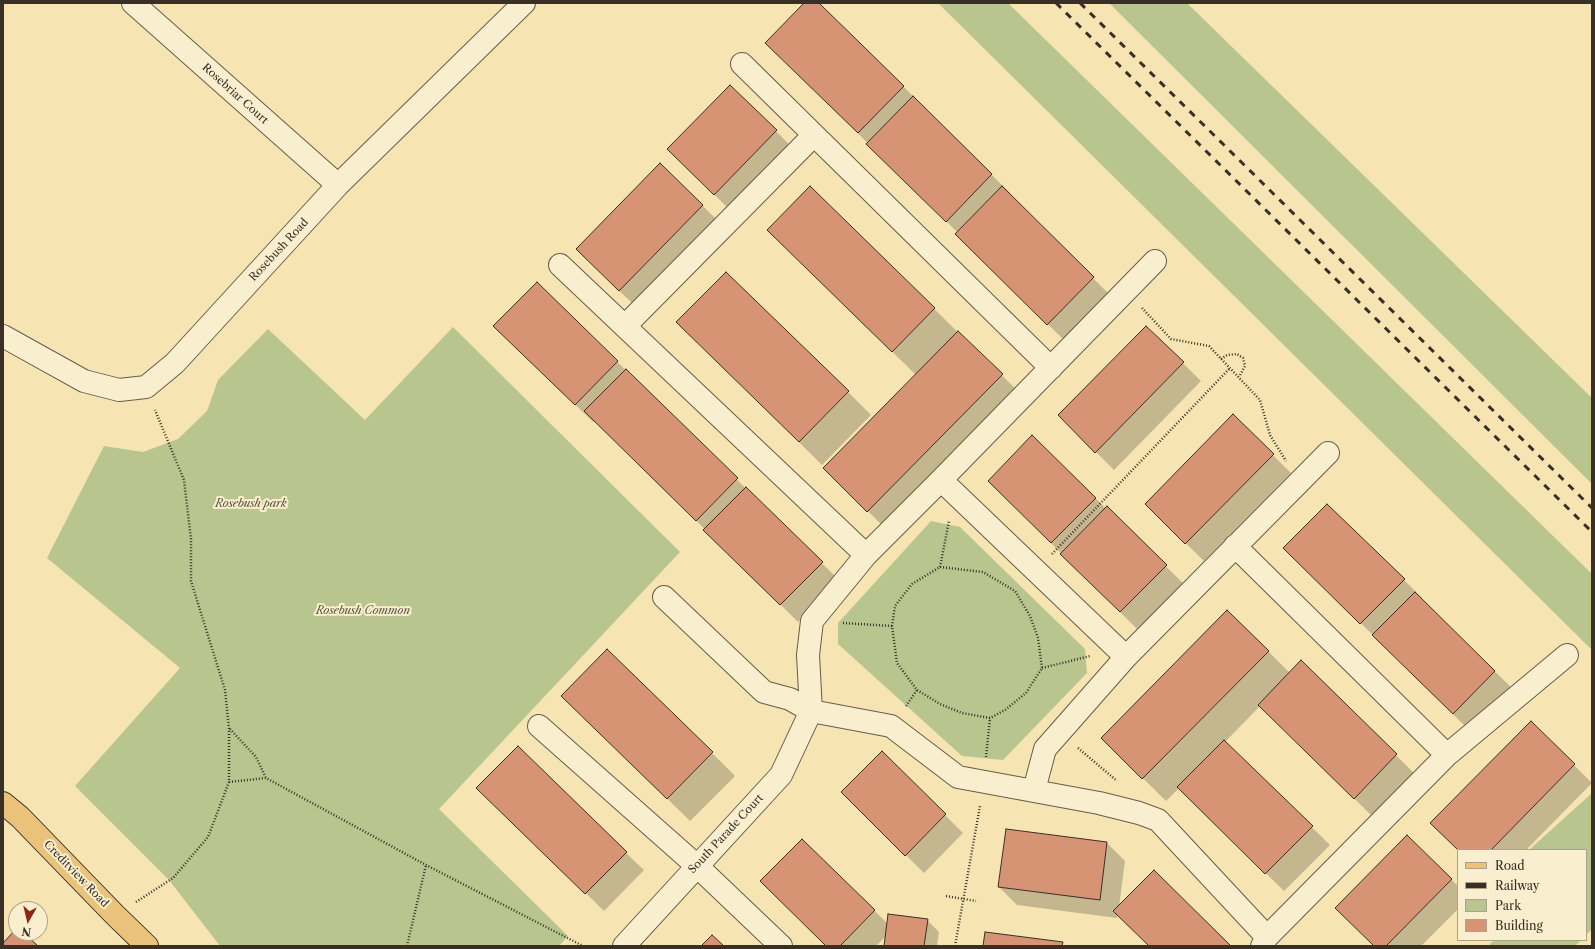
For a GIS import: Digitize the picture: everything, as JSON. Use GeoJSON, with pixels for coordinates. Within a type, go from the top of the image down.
{"type":"FeatureCollection","features":[{"type":"Feature","properties":{"kind":"main road","name":"Creditview Road"},"geometry":{"type":"LineString","coordinates":[[3,803],[20,817],[147,946]]}},
{"type":"Feature","properties":{"kind":"street","name":"Rosebriar Court"},"geometry":{"type":"LineString","coordinates":[[133,3],[338,185]]}},
{"type":"Feature","properties":{"kind":"street","name":"Rosebush Road"},"geometry":{"type":"LineString","coordinates":[[146,387],[175,363],[338,185],[524,3]]}},
{"type":"Feature","properties":{"kind":"street"},"geometry":{"type":"LineString","coordinates":[[742,64],[1051,368]]}},
{"type":"Feature","properties":{"kind":"street"},"geometry":{"type":"LineString","coordinates":[[625,326],[814,135]]}},
{"type":"Feature","properties":{"kind":"street"},"geometry":{"type":"LineString","coordinates":[[811,711],[808,655],[812,621],[866,555],[1155,261]]}},
{"type":"Feature","properties":{"kind":"street"},"geometry":{"type":"LineString","coordinates":[[560,265],[866,555]]}},
{"type":"Feature","properties":{"kind":"street"},"geometry":{"type":"LineString","coordinates":[[3,336],[84,381],[119,390],[146,387]]}},
{"type":"Feature","properties":{"kind":"street"},"geometry":{"type":"LineString","coordinates":[[1034,790],[1045,749],[1126,657],[1328,453]]}},
{"type":"Feature","properties":{"kind":"street"},"geometry":{"type":"LineString","coordinates":[[941,480],[1126,657]]}},
{"type":"Feature","properties":{"kind":"street"},"geometry":{"type":"LineString","coordinates":[[1235,546],[1447,755]]}},
{"type":"Feature","properties":{"kind":"street"},"geometry":{"type":"LineString","coordinates":[[664,597],[764,692],[790,699],[811,711],[890,726],[958,776],[1138,812],[1158,820],[1265,942],[1447,755],[1567,655]]}},
{"type":"Feature","properties":{"kind":"street","name":"South Parade Court"},"geometry":{"type":"LineString","coordinates":[[624,946],[782,775],[811,711]]}},
{"type":"Feature","properties":{"kind":"street"},"geometry":{"type":"LineString","coordinates":[[539,726],[697,866],[781,946]]}},
{"type":"Feature","properties":{"kind":"path"},"geometry":{"type":"LineString","coordinates":[[1126,291],[1171,340],[1209,346],[1260,400],[1270,435],[1298,482]]}},
{"type":"Feature","properties":{"kind":"path"},"geometry":{"type":"LineString","coordinates":[[1221,359],[1227,355],[1237,354],[1243,358],[1245,366],[1239,377]]}},
{"type":"Feature","properties":{"kind":"path"},"geometry":{"type":"LineString","coordinates":[[1015,591],[1036,571],[1230,368]]}},
{"type":"Feature","properties":{"kind":"path"},"geometry":{"type":"LineString","coordinates":[[115,915],[173,878],[208,837],[229,782],[229,729],[225,690],[191,581],[191,539],[184,480],[146,387]]}},
{"type":"Feature","properties":{"kind":"path"},"geometry":{"type":"LineString","coordinates":[[940,567],[949,521],[941,480]]}},
{"type":"Feature","properties":{"kind":"path"},"geometry":{"type":"LineString","coordinates":[[940,567],[983,572],[1015,591],[1030,616],[1038,638],[1042,668],[1026,693],[1005,710],[990,718],[962,713],[940,704],[917,690],[897,663],[892,626],[895,606],[912,584],[940,567]]}},
{"type":"Feature","properties":{"kind":"path"},"geometry":{"type":"LineString","coordinates":[[812,621],[892,626]]}},
{"type":"Feature","properties":{"kind":"path"},"geometry":{"type":"LineString","coordinates":[[1042,668],[1090,656],[1126,657]]}},
{"type":"Feature","properties":{"kind":"path"},"geometry":{"type":"LineString","coordinates":[[954,946],[984,782],[990,718]]}},
{"type":"Feature","properties":{"kind":"path"},"geometry":{"type":"LineString","coordinates":[[229,729],[256,756],[266,778]]}},
{"type":"Feature","properties":{"kind":"path"},"geometry":{"type":"LineString","coordinates":[[1060,732],[1121,785],[1138,812]]}},
{"type":"Feature","properties":{"kind":"path"},"geometry":{"type":"LineString","coordinates":[[229,782],[266,778],[426,865],[583,946]]}},
{"type":"Feature","properties":{"kind":"path"},"geometry":{"type":"LineString","coordinates":[[407,946],[426,865]]}},
{"type":"Feature","properties":{"kind":"path"},"geometry":{"type":"LineString","coordinates":[[946,896],[976,901]]}},
{"type":"Feature","properties":{"kind":"green space"},"geometry":{"type":"Polygon","coordinates":[[[938,3],[1008,3],[1592,574],[1592,650],[938,3]]]}},
{"type":"Feature","properties":{"kind":"green space"},"geometry":{"type":"Polygon","coordinates":[[[1109,3],[1187,3],[1592,398],[1592,484],[1109,3]]]}},
{"type":"Feature","properties":{"kind":"green space","name":"Rosebush Common"},"geometry":{"type":"Polygon","coordinates":[[[453,327],[680,552],[439,809],[568,936],[559,946],[220,946],[169,880],[75,786],[180,668],[47,558],[104,446],[143,452],[178,439],[207,411],[218,380],[268,329],[365,420],[453,327]]]}},
{"type":"Feature","properties":{"kind":"green space"},"geometry":{"type":"Polygon","coordinates":[[[931,521],[960,527],[1085,649],[1087,673],[1003,760],[962,756],[838,644],[838,623],[931,521]]]}},
{"type":"Feature","properties":{"kind":"green space"},"geometry":{"type":"Polygon","coordinates":[[[1592,793],[1592,929],[1587,934],[1587,849],[1530,849],[1592,793]]]}},
{"type":"Feature","properties":{"kind":"green space"},"geometry":{"type":"Polygon","coordinates":[[[1493,941],[1580,941],[1575,946],[1488,946],[1493,941]]]}},
{"type":"Feature","properties":{"kind":"building"},"geometry":{"type":"Polygon","coordinates":[[[804,3],[819,3],[904,86],[858,133],[765,43],[804,3]]]}},
{"type":"Feature","properties":{"kind":"building"},"geometry":{"type":"Polygon","coordinates":[[[730,85],[777,130],[714,195],[667,149],[730,85]]]}},
{"type":"Feature","properties":{"kind":"building"},"geometry":{"type":"Polygon","coordinates":[[[913,96],[992,174],[946,222],[866,144],[913,96]]]}},
{"type":"Feature","properties":{"kind":"building"},"geometry":{"type":"Polygon","coordinates":[[[660,163],[703,205],[619,291],[576,249],[660,163]]]}},
{"type":"Feature","properties":{"kind":"building"},"geometry":{"type":"Polygon","coordinates":[[[810,186],[935,308],[892,352],[767,230],[810,186]]]}},
{"type":"Feature","properties":{"kind":"building"},"geometry":{"type":"Polygon","coordinates":[[[1002,186],[1094,277],[1047,325],[955,234],[1002,186]]]}},
{"type":"Feature","properties":{"kind":"building"},"geometry":{"type":"Polygon","coordinates":[[[726,272],[849,391],[799,442],[676,322],[726,272]]]}},
{"type":"Feature","properties":{"kind":"building"},"geometry":{"type":"Polygon","coordinates":[[[537,282],[618,361],[575,405],[493,326],[537,282]]]}},
{"type":"Feature","properties":{"kind":"building"},"geometry":{"type":"Polygon","coordinates":[[[1146,326],[1184,362],[1095,453],[1058,415],[1146,326]]]}},
{"type":"Feature","properties":{"kind":"building"},"geometry":{"type":"Polygon","coordinates":[[[958,331],[1003,374],[867,512],[823,468],[958,331]]]}},
{"type":"Feature","properties":{"kind":"building"},"geometry":{"type":"Polygon","coordinates":[[[626,369],[738,478],[696,521],[584,411],[626,369]]]}},
{"type":"Feature","properties":{"kind":"building"},"geometry":{"type":"Polygon","coordinates":[[[1233,414],[1274,454],[1185,544],[1145,504],[1233,414]]]}},
{"type":"Feature","properties":{"kind":"building"},"geometry":{"type":"Polygon","coordinates":[[[1032,435],[1096,498],[1051,543],[988,481],[1032,435]]]}},
{"type":"Feature","properties":{"kind":"building"},"geometry":{"type":"Polygon","coordinates":[[[746,487],[823,562],[780,605],[703,530],[746,487]]]}},
{"type":"Feature","properties":{"kind":"building"},"geometry":{"type":"Polygon","coordinates":[[[1327,504],[1405,579],[1360,624],[1283,548],[1327,504]]]}},
{"type":"Feature","properties":{"kind":"building"},"geometry":{"type":"Polygon","coordinates":[[[1107,506],[1167,565],[1120,612],[1060,554],[1107,506]]]}},
{"type":"Feature","properties":{"kind":"building"},"geometry":{"type":"Polygon","coordinates":[[[1415,592],[1495,671],[1453,714],[1372,635],[1415,592]]]}},
{"type":"Feature","properties":{"kind":"building"},"geometry":{"type":"Polygon","coordinates":[[[1227,610],[1269,651],[1142,779],[1101,738],[1227,610]]]}},
{"type":"Feature","properties":{"kind":"building"},"geometry":{"type":"Polygon","coordinates":[[[607,649],[713,752],[667,799],[561,696],[607,649]]]}},
{"type":"Feature","properties":{"kind":"building"},"geometry":{"type":"Polygon","coordinates":[[[1301,660],[1397,754],[1354,799],[1258,705],[1301,660]]]}},
{"type":"Feature","properties":{"kind":"building"},"geometry":{"type":"Polygon","coordinates":[[[1531,721],[1575,764],[1492,849],[1457,849],[1430,823],[1531,721]]]}},
{"type":"Feature","properties":{"kind":"building"},"geometry":{"type":"Polygon","coordinates":[[[1224,740],[1313,826],[1265,874],[1177,787],[1224,740]]]}},
{"type":"Feature","properties":{"kind":"building"},"geometry":{"type":"Polygon","coordinates":[[[518,746],[627,852],[585,894],[476,788],[518,746]]]}},
{"type":"Feature","properties":{"kind":"building"},"geometry":{"type":"Polygon","coordinates":[[[882,751],[946,814],[905,856],[841,792],[882,751]]]}},
{"type":"Feature","properties":{"kind":"building"},"geometry":{"type":"Polygon","coordinates":[[[1006,829],[1107,842],[1100,900],[998,887],[1006,829]]]}},
{"type":"Feature","properties":{"kind":"building"},"geometry":{"type":"Polygon","coordinates":[[[1407,835],[1452,879],[1386,946],[1374,946],[1335,908],[1407,835]]]}},
{"type":"Feature","properties":{"kind":"building"},"geometry":{"type":"Polygon","coordinates":[[[802,839],[875,910],[840,946],[826,946],[760,881],[802,839]]]}},
{"type":"Feature","properties":{"kind":"building"},"geometry":{"type":"Polygon","coordinates":[[[1154,870],[1231,946],[1149,946],[1113,911],[1154,870]]]}},
{"type":"Feature","properties":{"kind":"building"},"geometry":{"type":"Polygon","coordinates":[[[888,914],[928,919],[924,946],[884,946],[888,914]]]}},
{"type":"Feature","properties":{"kind":"building"},"geometry":{"type":"Polygon","coordinates":[[[985,932],[1063,942],[1062,946],[983,946],[985,932]]]}},
{"type":"Feature","properties":{"kind":"building"},"geometry":{"type":"Polygon","coordinates":[[[712,935],[724,946],[701,946],[712,935]]]}},
{"type":"Feature","properties":{"kind":"building"},"geometry":{"type":"Polygon","coordinates":[[[8,938],[8,941],[33,941],[38,946],[3,946],[3,943],[8,938]]]}},
{"type":"Feature","properties":{"kind":"railway"},"geometry":{"type":"LineString","coordinates":[[1056,3],[1592,532]]}},
{"type":"Feature","properties":{"kind":"railway"},"geometry":{"type":"LineString","coordinates":[[1080,3],[1592,508]]}},
{"type":"Feature","properties":{"kind":"park label","name":"Rosebush park"},"geometry":{"type":"Point","coordinates":[251,504]}}]}
